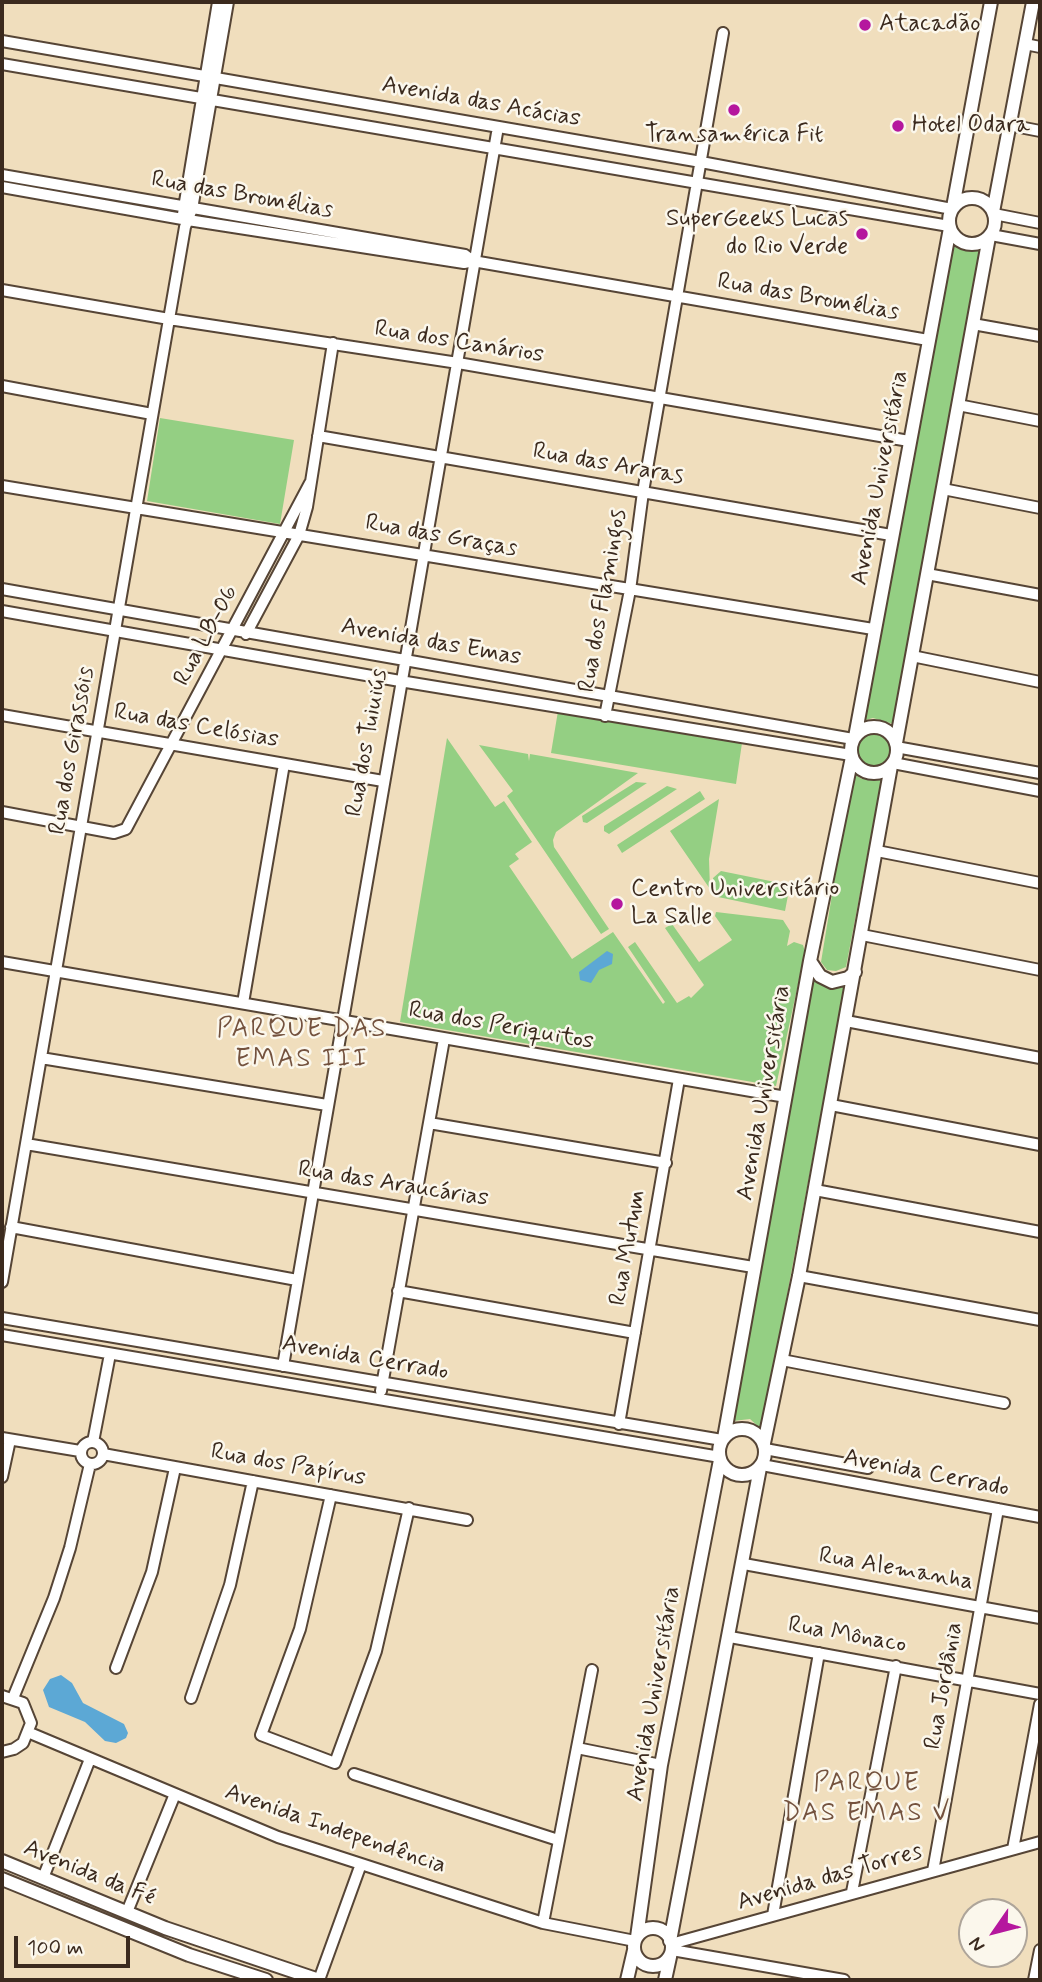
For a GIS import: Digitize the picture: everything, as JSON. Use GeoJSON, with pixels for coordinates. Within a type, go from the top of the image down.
{"type":"FeatureCollection","features":[{"type":"Feature","properties":{"kind":"main road"},"geometry":{"type":"LineString","coordinates":[[990,236],[981,243],[965,244],[956,238],[950,227],[991,2]]}},
{"type":"Feature","properties":{"kind":"main road"},"geometry":{"type":"LineString","coordinates":[[665,1980],[764,1446],[831,1105],[1032,2]]}},
{"type":"Feature","properties":{"kind":"main road"},"geometry":{"type":"LineString","coordinates":[[953,208],[964,200],[976,199],[983,201],[994,213]]}},
{"type":"Feature","properties":{"kind":"main road","name":"Avenida Universitária"},"geometry":{"type":"LineString","coordinates":[[854,738],[950,227]]}},
{"type":"Feature","properties":{"kind":"main road"},"geometry":{"type":"LineString","coordinates":[[892,765],[885,771],[869,773],[856,766],[851,756],[854,738],[864,729],[879,727],[887,731],[896,745]]}},
{"type":"Feature","properties":{"kind":"main road","name":"Avenida Universitária"},"geometry":{"type":"LineString","coordinates":[[723,1439],[810,961],[851,756]]}},
{"type":"Feature","properties":{"kind":"main road"},"geometry":{"type":"LineString","coordinates":[[810,961],[820,976],[832,982],[848,978],[855,972]]}},
{"type":"Feature","properties":{"kind":"main road"},"geometry":{"type":"LineString","coordinates":[[761,1467],[753,1473],[738,1475],[725,1468],[720,1458],[723,1439],[733,1431],[748,1430],[764,1446]]}},
{"type":"Feature","properties":{"kind":"main road","name":"Avenida Universitária"},"geometry":{"type":"LineString","coordinates":[[627,1980],[635,1943],[661,1765],[720,1458]]}},
{"type":"Feature","properties":{"kind":"main road","name":"Avenida da Fé"},"geometry":{"type":"LineString","coordinates":[[2,1861],[127,1912],[319,1980]]}},
{"type":"Feature","properties":{"kind":"main road","name":"Avenida da Fé"},"geometry":{"type":"LineString","coordinates":[[2,1879],[189,1955],[267,1980]]}},
{"type":"Feature","properties":{"kind":"main road"},"geometry":{"type":"LineString","coordinates":[[653,1928],[664,1933],[671,1947],[663,1963],[652,1966],[641,1962],[635,1943],[653,1928]]}},
{"type":"Feature","properties":{"kind":"street","name":"Rua dos Girassóis"},"geometry":{"type":"LineString","coordinates":[[210,77],[218,2]]}},
{"type":"Feature","properties":{"kind":"street","name":"Rua dos Girassóis"},"geometry":{"type":"LineString","coordinates":[[2,1282],[210,77],[228,2]]}},
{"type":"Feature","properties":{"kind":"street","name":"Rua dos Flamingos"},"geometry":{"type":"LineString","coordinates":[[605,716],[630,590],[643,492],[699,185],[723,33]]}},
{"type":"Feature","properties":{"kind":"street","name":"Avenida das Acácias"},"geometry":{"type":"LineString","coordinates":[[2,41],[953,208]]}},
{"type":"Feature","properties":{"kind":"street"},"geometry":{"type":"LineString","coordinates":[[1025,44],[1040,47]]}},
{"type":"Feature","properties":{"kind":"street","name":"Avenida das Acácias"},"geometry":{"type":"LineString","coordinates":[[2,64],[950,227]]}},
{"type":"Feature","properties":{"kind":"street"},"geometry":{"type":"LineString","coordinates":[[1009,125],[1040,131]]}},
{"type":"Feature","properties":{"kind":"street","name":"Rua dos Tuiuiús"},"geometry":{"type":"LineString","coordinates":[[283,1366],[421,555],[442,457],[473,261],[498,127]]}},
{"type":"Feature","properties":{"kind":"street","name":"Rua das Bromélias"},"geometry":{"type":"LineString","coordinates":[[2,175],[465,255],[473,261],[929,340]]}},
{"type":"Feature","properties":{"kind":"street","name":"Rua das Bromélias"},"geometry":{"type":"LineString","coordinates":[[2,187],[185,222],[464,264],[473,261]]}},
{"type":"Feature","properties":{"kind":"street"},"geometry":{"type":"LineString","coordinates":[[994,213],[1040,223]]}},
{"type":"Feature","properties":{"kind":"street"},"geometry":{"type":"LineString","coordinates":[[990,236],[1040,244]]}},
{"type":"Feature","properties":{"kind":"street","name":"Rua dos Canários"},"geometry":{"type":"LineString","coordinates":[[2,290],[169,319],[458,363],[909,441]]}},
{"type":"Feature","properties":{"kind":"street"},"geometry":{"type":"LineString","coordinates":[[973,324],[1040,336]]}},
{"type":"Feature","properties":{"kind":"street","name":"Rua LB-06"},"geometry":{"type":"LineString","coordinates":[[246,634],[299,535],[333,344]]}},
{"type":"Feature","properties":{"kind":"street"},"geometry":{"type":"LineString","coordinates":[[2,386],[152,414]]}},
{"type":"Feature","properties":{"kind":"street"},"geometry":{"type":"LineString","coordinates":[[958,405],[1040,421]]}},
{"type":"Feature","properties":{"kind":"street","name":"Rua das Araras"},"geometry":{"type":"LineString","coordinates":[[318,436],[891,535]]}},
{"type":"Feature","properties":{"kind":"street","name":"Rua LB-06"},"geometry":{"type":"LineString","coordinates":[[81,825],[114,833],[122,832],[129,826],[310,484]]}},
{"type":"Feature","properties":{"kind":"street","name":"Rua das Graças"},"geometry":{"type":"LineString","coordinates":[[2,486],[873,629]]}},
{"type":"Feature","properties":{"kind":"street"},"geometry":{"type":"LineString","coordinates":[[943,489],[1040,508]]}},
{"type":"Feature","properties":{"kind":"street"},"geometry":{"type":"LineString","coordinates":[[927,575],[1040,595]]}},
{"type":"Feature","properties":{"kind":"street","name":"Avenida das Emas"},"geometry":{"type":"LineString","coordinates":[[2,589],[118,608],[246,634],[854,738]]}},
{"type":"Feature","properties":{"kind":"street","name":"Avenida das Emas"},"geometry":{"type":"LineString","coordinates":[[2,611],[851,756]]}},
{"type":"Feature","properties":{"kind":"street"},"geometry":{"type":"LineString","coordinates":[[912,656],[1040,682]]}},
{"type":"Feature","properties":{"kind":"street","name":"Rua das Celósias"},"geometry":{"type":"LineString","coordinates":[[2,715],[383,781]]}},
{"type":"Feature","properties":{"kind":"street"},"geometry":{"type":"LineString","coordinates":[[896,745],[1040,773]]}},
{"type":"Feature","properties":{"kind":"street"},"geometry":{"type":"LineString","coordinates":[[243,1003],[284,764]]}},
{"type":"Feature","properties":{"kind":"street"},"geometry":{"type":"LineString","coordinates":[[892,765],[1040,791]]}},
{"type":"Feature","properties":{"kind":"street"},"geometry":{"type":"LineString","coordinates":[[2,812],[81,825]]}},
{"type":"Feature","properties":{"kind":"street"},"geometry":{"type":"LineString","coordinates":[[877,852],[1040,883]]}},
{"type":"Feature","properties":{"kind":"street"},"geometry":{"type":"LineString","coordinates":[[862,935],[1040,970]]}},
{"type":"Feature","properties":{"kind":"street","name":"Rua dos Periquitos"},"geometry":{"type":"LineString","coordinates":[[2,962],[786,1097]]}},
{"type":"Feature","properties":{"kind":"street"},"geometry":{"type":"LineString","coordinates":[[846,1021],[1040,1058]]}},
{"type":"Feature","properties":{"kind":"street"},"geometry":{"type":"LineString","coordinates":[[379,1399],[444,1039]]}},
{"type":"Feature","properties":{"kind":"street"},"geometry":{"type":"LineString","coordinates":[[41,1058],[327,1105]]}},
{"type":"Feature","properties":{"kind":"street","name":"Rua Mutum"},"geometry":{"type":"LineString","coordinates":[[619,1424],[679,1079]]}},
{"type":"Feature","properties":{"kind":"street"},"geometry":{"type":"LineString","coordinates":[[831,1105],[1040,1145]]}},
{"type":"Feature","properties":{"kind":"street"},"geometry":{"type":"LineString","coordinates":[[429,1123],[666,1163]]}},
{"type":"Feature","properties":{"kind":"street","name":"Rua das Araucárias"},"geometry":{"type":"LineString","coordinates":[[26,1144],[753,1267]]}},
{"type":"Feature","properties":{"kind":"street"},"geometry":{"type":"LineString","coordinates":[[815,1190],[1040,1233]]}},
{"type":"Feature","properties":{"kind":"street"},"geometry":{"type":"LineString","coordinates":[[11,1227],[297,1280]]}},
{"type":"Feature","properties":{"kind":"street"},"geometry":{"type":"LineString","coordinates":[[799,1276],[1040,1320]]}},
{"type":"Feature","properties":{"kind":"street"},"geometry":{"type":"LineString","coordinates":[[398,1291],[635,1334]]}},
{"type":"Feature","properties":{"kind":"street","name":"Avenida Cerrado"},"geometry":{"type":"LineString","coordinates":[[2,1318],[619,1424],[723,1439]]}},
{"type":"Feature","properties":{"kind":"street","name":"Avenida Cerrado"},"geometry":{"type":"LineString","coordinates":[[2,1335],[720,1458]]}},
{"type":"Feature","properties":{"kind":"street"},"geometry":{"type":"LineString","coordinates":[[93,1442],[110,1353]]}},
{"type":"Feature","properties":{"kind":"street"},"geometry":{"type":"LineString","coordinates":[[782,1360],[1004,1403]]}},
{"type":"Feature","properties":{"kind":"street"},"geometry":{"type":"LineString","coordinates":[[2,1477],[6,1439],[80,1451]]}},
{"type":"Feature","properties":{"kind":"street"},"geometry":{"type":"LineString","coordinates":[[93,1442],[100,1446],[103,1454],[98,1462],[90,1464],[82,1460],[80,1451],[85,1444],[93,1442]]}},
{"type":"Feature","properties":{"kind":"street","name":"Avenida Cerrado"},"geometry":{"type":"LineString","coordinates":[[764,1446],[868,1468]]}},
{"type":"Feature","properties":{"kind":"street","name":"Rua dos Papírus"},"geometry":{"type":"LineString","coordinates":[[103,1454],[467,1520]]}},
{"type":"Feature","properties":{"kind":"street"},"geometry":{"type":"LineString","coordinates":[[2,1752],[19,1747],[30,1733],[29,1712],[7,1697],[54,1598],[70,1548],[90,1464]]}},
{"type":"Feature","properties":{"kind":"street","name":"Avenida Cerrado"},"geometry":{"type":"LineString","coordinates":[[761,1467],[1040,1517]]}},
{"type":"Feature","properties":{"kind":"street"},"geometry":{"type":"LineString","coordinates":[[116,1668],[152,1572],[174,1468]]}},
{"type":"Feature","properties":{"kind":"street"},"geometry":{"type":"LineString","coordinates":[[191,1698],[230,1585],[253,1480]]}},
{"type":"Feature","properties":{"kind":"street"},"geometry":{"type":"LineString","coordinates":[[331,1495],[300,1629],[261,1735],[335,1763],[376,1651],[409,1508]]}},
{"type":"Feature","properties":{"kind":"street","name":"Rua Jordânia"},"geometry":{"type":"LineString","coordinates":[[933,1871],[998,1509]]}},
{"type":"Feature","properties":{"kind":"street","name":"Rua Alemanha"},"geometry":{"type":"LineString","coordinates":[[744,1564],[1040,1618]]}},
{"type":"Feature","properties":{"kind":"street","name":"Rua Mônaco"},"geometry":{"type":"LineString","coordinates":[[730,1637],[896,1665],[1040,1695]]}},
{"type":"Feature","properties":{"kind":"street"},"geometry":{"type":"LineString","coordinates":[[773,1915],[819,1653]]}},
{"type":"Feature","properties":{"kind":"street"},"geometry":{"type":"LineString","coordinates":[[852,1892],[896,1665]]}},
{"type":"Feature","properties":{"kind":"street"},"geometry":{"type":"LineString","coordinates":[[543,1923],[592,1670]]}},
{"type":"Feature","properties":{"kind":"street"},"geometry":{"type":"LineString","coordinates":[[1013,1849],[1034,1770],[1040,1704]]}},
{"type":"Feature","properties":{"kind":"street","name":"Avenida Independência"},"geometry":{"type":"LineString","coordinates":[[30,1733],[278,1837],[543,1923],[635,1943]]}},
{"type":"Feature","properties":{"kind":"street"},"geometry":{"type":"LineString","coordinates":[[576,1748],[661,1765]]}},
{"type":"Feature","properties":{"kind":"street"},"geometry":{"type":"LineString","coordinates":[[43,1878],[89,1759]]}},
{"type":"Feature","properties":{"kind":"street"},"geometry":{"type":"LineString","coordinates":[[354,1774],[558,1840]]}},
{"type":"Feature","properties":{"kind":"street"},"geometry":{"type":"LineString","coordinates":[[127,1912],[175,1794]]}},
{"type":"Feature","properties":{"kind":"street","name":"Avenida das Torres"},"geometry":{"type":"LineString","coordinates":[[671,1947],[852,1892],[1040,1842]]}},
{"type":"Feature","properties":{"kind":"street"},"geometry":{"type":"LineString","coordinates":[[319,1980],[361,1864]]}},
{"type":"Feature","properties":{"kind":"street"},"geometry":{"type":"LineString","coordinates":[[671,1947],[844,1980]]}},
{"type":"Feature","properties":{"kind":"street"},"geometry":{"type":"LineString","coordinates":[[1034,1980],[1040,1950]]}},
{"type":"Feature","properties":{"kind":"green space"},"geometry":{"type":"Polygon","coordinates":[[[951,241],[965,248],[983,246],[893,724],[873,718],[862,721],[951,241]]]}},
{"type":"Feature","properties":{"kind":"green space"},"geometry":{"type":"Polygon","coordinates":[[[160,418],[294,440],[280,524],[147,501],[160,418]]]}},
{"type":"Feature","properties":{"kind":"green space"},"geometry":{"type":"Polygon","coordinates":[[[558,711],[742,743],[736,784],[551,753],[558,711]]]}},
{"type":"Feature","properties":{"kind":"green space"},"geometry":{"type":"Polygon","coordinates":[[[874,734],[885,739],[890,750],[885,761],[874,766],[863,761],[858,750],[863,739],[874,734]]]}},
{"type":"Feature","properties":{"kind":"green space"},"geometry":{"type":"Polygon","coordinates":[[[447,738],[495,807],[504,801],[532,842],[515,854],[519,859],[509,866],[572,959],[613,932],[663,1004],[665,1002],[628,947],[635,942],[677,1003],[689,996],[691,998],[704,985],[665,928],[672,924],[699,962],[732,940],[715,916],[716,912],[783,920],[790,931],[787,946],[794,942],[803,945],[805,952],[776,1086],[400,1022],[447,738]]]}},
{"type":"Feature","properties":{"kind":"green space"},"geometry":{"type":"Polygon","coordinates":[[[479,745],[528,754],[529,761],[530,754],[638,773],[556,832],[553,840],[554,847],[609,929],[601,934],[507,796],[513,791],[479,745]]]}},
{"type":"Feature","properties":{"kind":"green space"},"geometry":{"type":"Polygon","coordinates":[[[852,773],[862,779],[882,778],[846,967],[836,971],[827,970],[821,962],[852,773]]]}},
{"type":"Feature","properties":{"kind":"green space"},"geometry":{"type":"Polygon","coordinates":[[[636,782],[647,783],[587,823],[583,822],[582,816],[636,782]]]}},
{"type":"Feature","properties":{"kind":"green space"},"geometry":{"type":"Polygon","coordinates":[[[667,786],[677,789],[609,834],[604,831],[604,826],[667,786]]]}},
{"type":"Feature","properties":{"kind":"green space"},"geometry":{"type":"Polygon","coordinates":[[[700,791],[705,799],[622,853],[617,845],[700,791]]]}},
{"type":"Feature","properties":{"kind":"green space"},"geometry":{"type":"Polygon","coordinates":[[[719,799],[709,859],[710,889],[670,831],[719,799]]]}},
{"type":"Feature","properties":{"kind":"green space"},"geometry":{"type":"Polygon","coordinates":[[[721,871],[790,885],[785,911],[718,897],[713,890],[713,878],[721,871]]]}},
{"type":"Feature","properties":{"kind":"green space"},"geometry":{"type":"Polygon","coordinates":[[[814,974],[845,983],[762,1430],[750,1419],[733,1421],[814,974]]]}},
{"type":"Feature","properties":{"kind":"water"},"geometry":{"type":"Polygon","coordinates":[[[607,951],[613,954],[612,964],[599,970],[591,983],[580,980],[579,972],[607,951]]]}},
{"type":"Feature","properties":{"kind":"water"},"geometry":{"type":"Polygon","coordinates":[[[61,1675],[72,1683],[83,1703],[124,1724],[128,1733],[126,1738],[116,1743],[105,1741],[85,1722],[49,1707],[43,1690],[50,1679],[61,1675]]]}},
{"type":"Feature","properties":{"kind":"place","name":"Atacadão"},"geometry":{"type":"Point","coordinates":[865,25]}},
{"type":"Feature","properties":{"kind":"place","name":"Transamérica Fit"},"geometry":{"type":"Point","coordinates":[734,110]}},
{"type":"Feature","properties":{"kind":"place","name":"Hotel Odara"},"geometry":{"type":"Point","coordinates":[898,126]}},
{"type":"Feature","properties":{"kind":"place","name":"SuperGeeks Lucas do Rio Verde"},"geometry":{"type":"Point","coordinates":[862,234]}},
{"type":"Feature","properties":{"kind":"place","name":"Centro Universitário La Salle"},"geometry":{"type":"Point","coordinates":[617,904]}},
{"type":"Feature","properties":{"kind":"district","name":"PARQUE DAS EMAS III"},"geometry":{"type":"Point","coordinates":[302,1046]}},
{"type":"Feature","properties":{"kind":"district","name":"PARQUE DAS EMAS V"},"geometry":{"type":"Point","coordinates":[867,1800]}}]}
